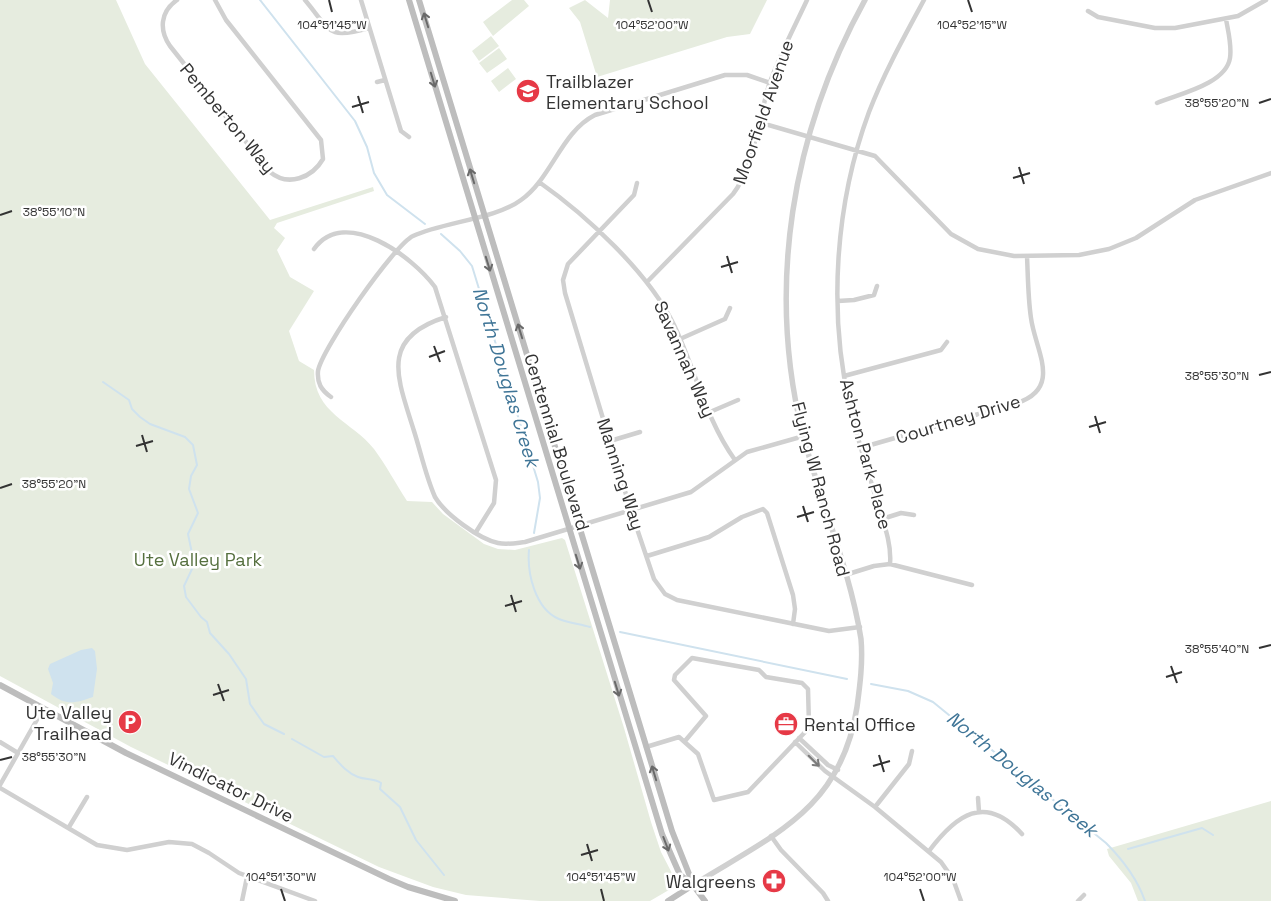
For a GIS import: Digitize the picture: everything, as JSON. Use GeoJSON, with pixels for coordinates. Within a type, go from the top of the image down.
{"type":"FeatureCollection","features":[{"type":"Feature","properties":{"kind":"main road","name":"Centennial Boulevard"},"geometry":{"type":"LineString","coordinates":[[408,0],[662,834],[680,875],[693,885],[706,901]]}},
{"type":"Feature","properties":{"kind":"main road","name":"Centennial Boulevard"},"geometry":{"type":"LineString","coordinates":[[420,0],[646,747],[672,831],[693,885]]}},
{"type":"Feature","properties":{"kind":"main road","name":"Vindicator Drive"},"geometry":{"type":"LineString","coordinates":[[0,685],[126,753],[389,879],[408,887],[455,901]]}},
{"type":"Feature","properties":{"kind":"main road"},"geometry":{"type":"LineString","coordinates":[[668,901],[693,885]]}},
{"type":"Feature","properties":{"kind":"street","name":"Pemberton Way"},"geometry":{"type":"LineString","coordinates":[[177,0],[161,17],[162,30],[170,46],[264,166],[281,181],[308,176],[323,159]]}},
{"type":"Feature","properties":{"kind":"street"},"geometry":{"type":"LineString","coordinates":[[215,0],[226,20],[318,134],[323,146],[323,159],[329,161]]}},
{"type":"Feature","properties":{"kind":"street"},"geometry":{"type":"LineString","coordinates":[[305,0],[329,29],[337,34],[348,34],[369,28]]}},
{"type":"Feature","properties":{"kind":"street"},"geometry":{"type":"LineString","coordinates":[[361,0],[401,131],[409,137]]}},
{"type":"Feature","properties":{"kind":"street","name":"Moorfield Avenue"},"geometry":{"type":"LineString","coordinates":[[647,282],[737,190],[747,170],[758,122],[770,83],[807,0]]}},
{"type":"Feature","properties":{"kind":"street","name":"Flying W Ranch Road"},"geometry":{"type":"LineString","coordinates":[[693,885],[771,836],[805,811],[834,778],[852,737],[862,662],[860,628],[804,436],[793,386],[786,304],[791,219],[808,136],[842,44],[865,0]]}},
{"type":"Feature","properties":{"kind":"street","name":"Ashton Park Place"},"geometry":{"type":"LineString","coordinates":[[890,564],[891,551],[860,448],[844,376],[838,301],[842,225],[858,150],[869,114],[885,74],[924,0]]}},
{"type":"Feature","properties":{"kind":"street"},"geometry":{"type":"LineString","coordinates":[[1088,11],[1098,17],[1162,28],[1238,16],[1266,0]]}},
{"type":"Feature","properties":{"kind":"street"},"geometry":{"type":"LineString","coordinates":[[1157,104],[1218,78],[1226,69],[1230,58],[1230,46],[1226,19]]}},
{"type":"Feature","properties":{"kind":"street"},"geometry":{"type":"LineString","coordinates":[[330,397],[319,385],[320,361],[354,307],[396,252],[411,237],[517,203],[539,182],[578,127],[595,114],[725,75],[747,75],[770,83]]}},
{"type":"Feature","properties":{"kind":"street"},"geometry":{"type":"LineString","coordinates":[[378,82],[385,80]]}},
{"type":"Feature","properties":{"kind":"street"},"geometry":{"type":"LineString","coordinates":[[758,122],[858,150],[880,160],[946,230],[957,238],[993,253],[1027,256],[1079,255],[1114,247],[1136,238],[1195,200],[1271,173]]}},
{"type":"Feature","properties":{"kind":"street","name":"Savannah Way"},"geometry":{"type":"LineString","coordinates":[[539,182],[569,204],[598,232],[647,282],[664,306],[680,339],[721,440],[735,460]]}},
{"type":"Feature","properties":{"kind":"street","name":"Manning Way"},"geometry":{"type":"LineString","coordinates":[[636,183],[634,195],[568,264],[563,280],[564,292],[631,511],[657,585],[670,598],[834,632],[860,628]]}},
{"type":"Feature","properties":{"kind":"street"},"geometry":{"type":"LineString","coordinates":[[314,249],[320,241],[338,235],[356,233],[373,237],[396,252],[431,282],[438,293],[497,488],[491,512],[476,532]]}},
{"type":"Feature","properties":{"kind":"street","name":"Courtney Drive"},"geometry":{"type":"LineString","coordinates":[[860,448],[1017,403],[1033,395],[1041,385],[1044,369],[1031,320],[1027,256]]}},
{"type":"Feature","properties":{"kind":"street"},"geometry":{"type":"LineString","coordinates":[[838,301],[854,300],[874,295],[878,286]]}},
{"type":"Feature","properties":{"kind":"street"},"geometry":{"type":"LineString","coordinates":[[680,339],[726,319],[730,308]]}},
{"type":"Feature","properties":{"kind":"street"},"geometry":{"type":"LineString","coordinates":[[446,317],[422,326],[410,335],[399,356],[398,378],[435,497],[448,513],[492,542],[508,544],[525,542],[695,490],[735,460],[753,450],[804,436]]}},
{"type":"Feature","properties":{"kind":"street"},"geometry":{"type":"LineString","coordinates":[[844,376],[941,350],[948,342]]}},
{"type":"Feature","properties":{"kind":"street"},"geometry":{"type":"LineString","coordinates":[[710,412],[738,400]]}},
{"type":"Feature","properties":{"kind":"street"},"geometry":{"type":"LineString","coordinates":[[610,441],[640,432]]}},
{"type":"Feature","properties":{"kind":"street"},"geometry":{"type":"LineString","coordinates":[[647,556],[709,537],[742,517],[763,509],[767,513],[793,595],[795,609],[793,624]]}},
{"type":"Feature","properties":{"kind":"street"},"geometry":{"type":"LineString","coordinates":[[882,519],[901,513],[914,516]]}},
{"type":"Feature","properties":{"kind":"street"},"geometry":{"type":"LineString","coordinates":[[844,575],[874,566],[890,564],[972,585]]}},
{"type":"Feature","properties":{"kind":"street"},"geometry":{"type":"LineString","coordinates":[[646,747],[676,737],[685,741],[698,754],[712,797],[718,801],[748,792],[810,725],[808,689],[806,686],[766,677],[759,670],[696,657],[689,660],[675,675],[674,680],[706,716],[685,741]]}},
{"type":"Feature","properties":{"kind":"street"},"geometry":{"type":"LineString","coordinates":[[43,709],[0,786],[97,844],[116,850],[136,849],[169,842],[192,844],[247,877],[314,901]]}},
{"type":"Feature","properties":{"kind":"street"},"geometry":{"type":"LineString","coordinates":[[797,740],[828,765],[838,770]]}},
{"type":"Feature","properties":{"kind":"street"},"geometry":{"type":"LineString","coordinates":[[797,740],[834,778],[875,807],[929,851],[948,870],[960,901]]}},
{"type":"Feature","properties":{"kind":"street"},"geometry":{"type":"LineString","coordinates":[[0,742],[18,753]]}},
{"type":"Feature","properties":{"kind":"street"},"geometry":{"type":"LineString","coordinates":[[875,807],[909,764],[912,751]]}},
{"type":"Feature","properties":{"kind":"street"},"geometry":{"type":"LineString","coordinates":[[69,827],[87,797]]}},
{"type":"Feature","properties":{"kind":"street"},"geometry":{"type":"LineString","coordinates":[[978,798],[979,812]]}},
{"type":"Feature","properties":{"kind":"street"},"geometry":{"type":"LineString","coordinates":[[929,851],[952,823],[969,814],[979,812],[989,812],[1006,819],[1022,834]]}},
{"type":"Feature","properties":{"kind":"street"},"geometry":{"type":"LineString","coordinates":[[771,836],[781,850],[824,893],[828,901]]}},
{"type":"Feature","properties":{"kind":"street"},"geometry":{"type":"LineString","coordinates":[[242,901],[247,877]]}},
{"type":"Feature","properties":{"kind":"street"},"geometry":{"type":"LineString","coordinates":[[1078,901],[1084,895]]}},
{"type":"Feature","properties":{"kind":"green space","name":"Ute Valley Park"},"geometry":{"type":"Polygon","coordinates":[[[0,0],[116,0],[145,64],[270,220],[373,187],[374,191],[277,223],[274,228],[285,238],[277,250],[290,277],[314,291],[289,331],[299,361],[314,370],[320,397],[327,407],[374,449],[407,501],[432,502],[443,514],[484,544],[498,549],[515,550],[562,538],[565,540],[624,728],[651,822],[661,852],[676,881],[674,887],[650,901],[540,901],[466,895],[433,887],[379,867],[131,747],[0,676],[0,0]]]}},
{"type":"Feature","properties":{"kind":"green space"},"geometry":{"type":"Polygon","coordinates":[[[512,0],[524,0],[529,6],[493,36],[483,22],[512,0]]]}},
{"type":"Feature","properties":{"kind":"green space"},"geometry":{"type":"Polygon","coordinates":[[[585,0],[608,18],[610,0],[767,0],[750,34],[727,37],[597,77],[580,22],[569,8],[585,0]]]}},
{"type":"Feature","properties":{"kind":"green space"},"geometry":{"type":"Polygon","coordinates":[[[491,36],[499,46],[479,61],[472,51],[491,36]]]}},
{"type":"Feature","properties":{"kind":"green space"},"geometry":{"type":"Polygon","coordinates":[[[499,48],[507,59],[487,73],[479,63],[499,48]]]}},
{"type":"Feature","properties":{"kind":"green space"},"geometry":{"type":"Polygon","coordinates":[[[508,68],[516,79],[499,92],[491,81],[508,68]]]}},
{"type":"Feature","properties":{"kind":"green space"},"geometry":{"type":"Polygon","coordinates":[[[1271,801],[1271,901],[1138,901],[1131,883],[1109,856],[1107,849],[1271,801]]]}},
{"type":"Feature","properties":{"kind":"water"},"geometry":{"type":"Polygon","coordinates":[[[92,648],[95,651],[97,669],[93,697],[81,701],[66,702],[51,694],[53,683],[48,669],[50,664],[81,650],[92,648]]]}},
{"type":"Feature","properties":{"kind":"waterway","name":"North Douglas Creek"},"geometry":{"type":"LineString","coordinates":[[260,0],[355,121],[367,147],[374,173],[387,195],[425,224]]}},
{"type":"Feature","properties":{"kind":"waterway","name":"North Douglas Creek"},"geometry":{"type":"LineString","coordinates":[[441,234],[460,251],[472,266],[538,482],[540,498],[534,533]]}},
{"type":"Feature","properties":{"kind":"waterway"},"geometry":{"type":"LineString","coordinates":[[103,382],[129,400],[132,409],[140,417],[150,424],[185,437],[193,445],[197,465],[191,476],[189,489],[198,513],[188,534],[193,558],[192,569],[184,586],[186,597],[207,622],[210,633],[229,654],[246,679],[250,704],[264,724],[284,734]]}},
{"type":"Feature","properties":{"kind":"waterway","name":"North Douglas Creek"},"geometry":{"type":"LineString","coordinates":[[529,550],[531,579],[538,599],[544,607],[559,619],[590,627]]}},
{"type":"Feature","properties":{"kind":"waterway","name":"North Douglas Creek"},"geometry":{"type":"LineString","coordinates":[[620,632],[847,679]]}},
{"type":"Feature","properties":{"kind":"waterway","name":"North Douglas Creek"},"geometry":{"type":"LineString","coordinates":[[871,684],[908,691],[933,702],[1106,843],[1129,870],[1145,901]]}},
{"type":"Feature","properties":{"kind":"waterway"},"geometry":{"type":"LineString","coordinates":[[292,739],[324,757],[333,756],[344,768],[354,775],[381,783],[380,789],[400,807],[416,840],[444,875]]}},
{"type":"Feature","properties":{"kind":"waterway"},"geometry":{"type":"LineString","coordinates":[[1128,849],[1202,828],[1213,835]]}},
{"type":"Feature","properties":{"kind":"place","name":"Trailblazer Elementary School"},"geometry":{"type":"Point","coordinates":[528,91]}},
{"type":"Feature","properties":{"kind":"place","name":"Ute Valley Trailhead"},"geometry":{"type":"Point","coordinates":[130,722]}},
{"type":"Feature","properties":{"kind":"place","name":"Rental Office"},"geometry":{"type":"Point","coordinates":[786,724]}},
{"type":"Feature","properties":{"kind":"place","name":"Walgreens"},"geometry":{"type":"Point","coordinates":[774,881]}}]}
